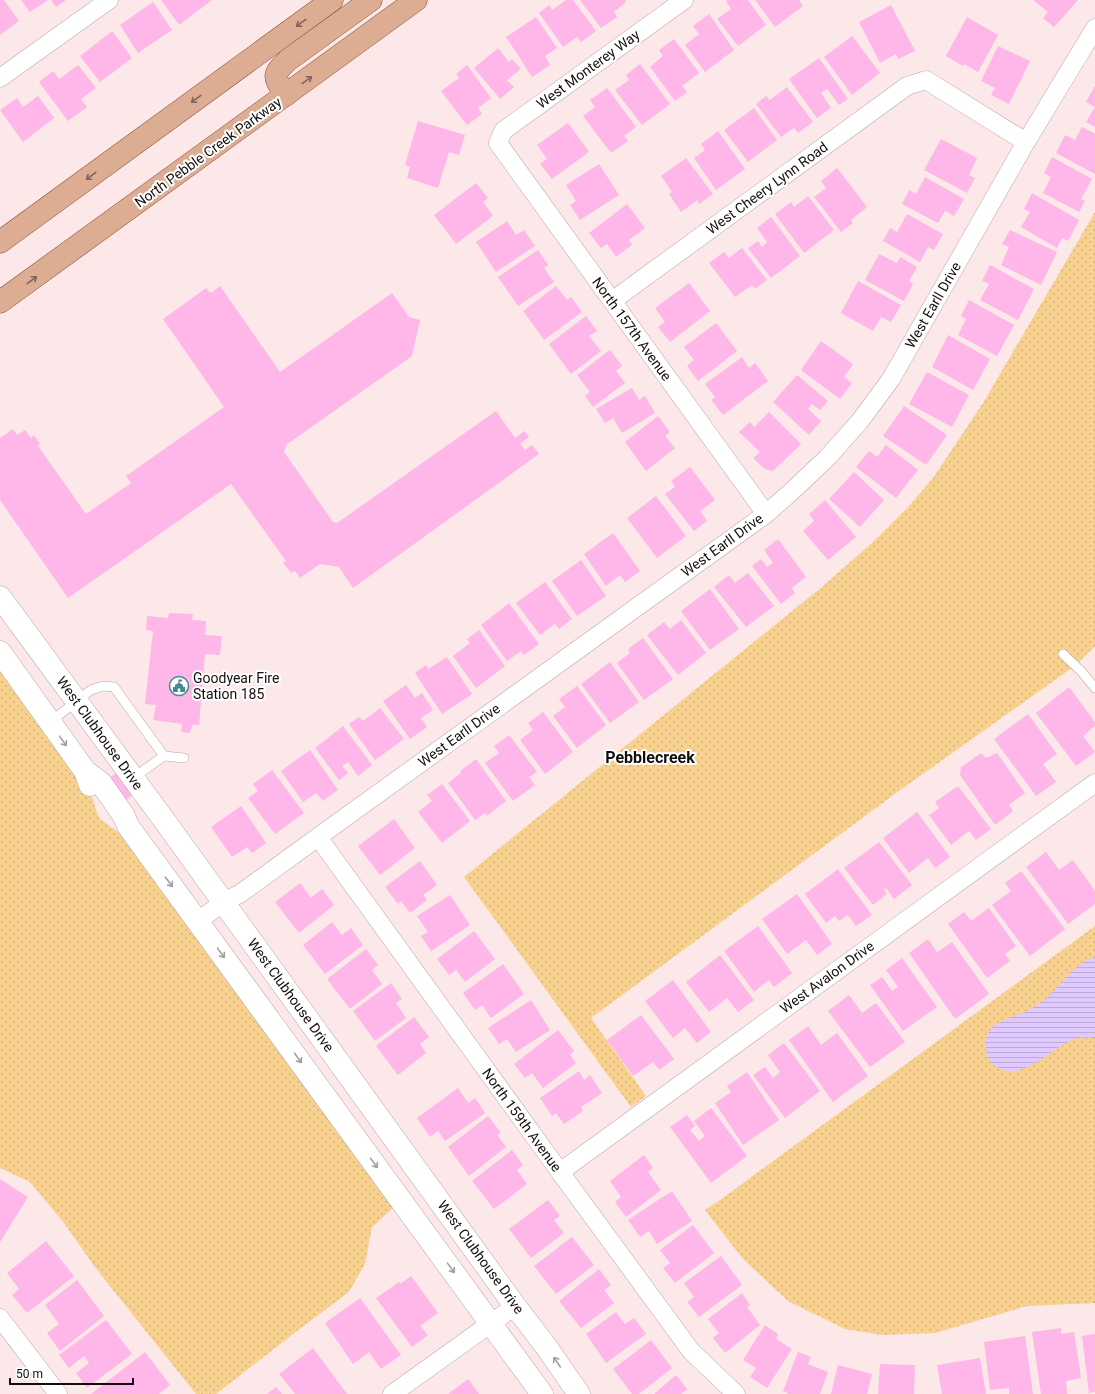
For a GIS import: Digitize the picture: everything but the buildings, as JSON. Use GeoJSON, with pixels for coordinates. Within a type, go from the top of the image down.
{"type":"FeatureCollection","features":[{"type":"Feature","properties":{"kind":"main road"},"geometry":{"type":"LineString","coordinates":[[0,242],[332,0]]}},
{"type":"Feature","properties":{"kind":"main road"},"geometry":{"type":"LineString","coordinates":[[286,95],[276,79],[276,73],[280,68],[288,60],[371,0]]}},
{"type":"Feature","properties":{"kind":"main road","name":"North Pebble Creek Parkway"},"geometry":{"type":"LineString","coordinates":[[0,302],[416,0]]}},
{"type":"Feature","properties":{"kind":"street"},"geometry":{"type":"LineString","coordinates":[[0,78],[109,0]]}},
{"type":"Feature","properties":{"kind":"street","name":"West Monterey Way"},"geometry":{"type":"LineString","coordinates":[[498,144],[503,131],[684,0]]}},
{"type":"Feature","properties":{"kind":"street","name":"West Earll Drive"},"geometry":{"type":"LineString","coordinates":[[198,921],[224,902],[241,893],[766,514],[827,458],[860,421],[891,379],[1026,142],[1095,28]]}},
{"type":"Feature","properties":{"kind":"street","name":"West Cheery Lynn Road"},"geometry":{"type":"LineString","coordinates":[[612,301],[907,86],[926,80],[1026,142]]}},
{"type":"Feature","properties":{"kind":"street","name":"North 157th Avenue"},"geometry":{"type":"LineString","coordinates":[[498,144],[766,514]]}},
{"type":"Feature","properties":{"kind":"street","name":"West Clubhouse Drive"},"geometry":{"type":"LineString","coordinates":[[0,597],[224,902],[579,1394]]}},
{"type":"Feature","properties":{"kind":"street"},"geometry":{"type":"LineString","coordinates":[[0,652],[85,771],[92,790],[114,820],[128,826],[542,1394]]}},
{"type":"Feature","properties":{"kind":"street"},"geometry":{"type":"LineString","coordinates":[[20,681],[47,661]]}},
{"type":"Feature","properties":{"kind":"street","name":"West Avalon Drive"},"geometry":{"type":"LineString","coordinates":[[560,1172],[1095,783]]}},
{"type":"Feature","properties":{"kind":"street","name":"North 159th Avenue"},"geometry":{"type":"LineString","coordinates":[[318,837],[691,1351],[736,1394]]}},
{"type":"Feature","properties":{"kind":"street"},"geometry":{"type":"LineString","coordinates":[[392,1394],[515,1306]]}},
{"type":"Feature","properties":{"kind":"street"},"geometry":{"type":"LineString","coordinates":[[0,1318],[58,1394]]}},
{"type":"Feature","properties":{"kind":"lane"},"geometry":{"type":"LineString","coordinates":[[1063,654],[1082,671],[1095,688]]}},
{"type":"Feature","properties":{"kind":"lane"},"geometry":{"type":"LineString","coordinates":[[50,722],[92,690],[103,686],[114,687],[164,756]]}},
{"type":"Feature","properties":{"kind":"lane"},"geometry":{"type":"LineString","coordinates":[[133,778],[164,756],[184,758]]}},
{"type":"Feature","properties":{"kind":"shaded area"},"geometry":{"type":"Polygon","coordinates":[[[1095,212],[1095,646],[1076,665],[899,791],[591,1018],[646,1096],[631,1107],[464,877],[823,586],[874,541],[908,507],[933,478],[983,403],[1095,212]]]}},
{"type":"Feature","properties":{"kind":"shaded area"},"geometry":{"type":"Polygon","coordinates":[[[0,668],[91,794],[100,819],[122,835],[393,1208],[372,1227],[365,1264],[349,1292],[216,1394],[196,1394],[94,1266],[64,1223],[30,1182],[0,1168],[0,668]]]}},
{"type":"Feature","properties":{"kind":"shaded area"},"geometry":{"type":"Polygon","coordinates":[[[1095,926],[1095,1303],[1027,1306],[935,1333],[882,1335],[845,1329],[788,1301],[743,1259],[705,1210],[1095,926]]]}},
{"type":"Feature","properties":{"kind":"shaded area"},"geometry":{"type":"Polygon","coordinates":[[[1095,957],[1095,1038],[1077,1038],[1068,1042],[1037,1062],[1016,1071],[1005,1071],[995,1066],[988,1058],[986,1048],[988,1033],[993,1027],[998,1023],[1027,1011],[1044,1000],[1074,970],[1087,960],[1095,957]]]}},
{"type":"Feature","properties":{"kind":"place","name":"Goodyear Fire Station 185"},"geometry":{"type":"Point","coordinates":[179,686]}},
{"type":"Feature","properties":{"kind":"district","name":"Pebblecreek"},"geometry":{"type":"Point","coordinates":[650,757]}}]}
